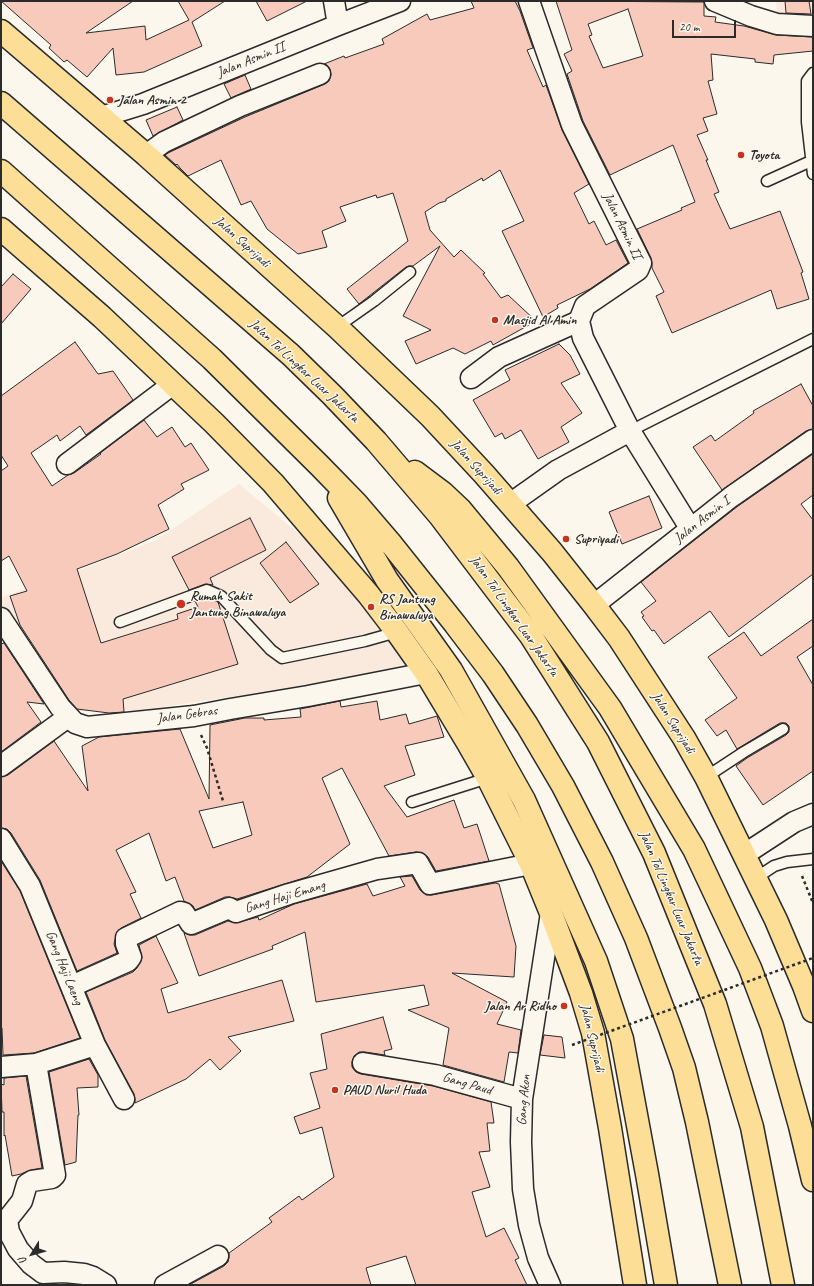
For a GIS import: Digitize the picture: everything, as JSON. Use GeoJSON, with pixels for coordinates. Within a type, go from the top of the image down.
{"type":"FeatureCollection","features":[{"type":"Feature","properties":{"kind":"main road","name":"Jalan Suprijadi"},"geometry":{"type":"LineString","coordinates":[[1,32],[146,155],[337,328],[430,416],[484,474],[552,552],[594,605],[644,676],[684,738],[706,777],[745,854],[788,949],[813,1011]]}},
{"type":"Feature","properties":{"kind":"main road","name":"Jalan Tol Lingkar Luar Jakarta"},"geometry":{"type":"LineString","coordinates":[[1,103],[291,356],[332,395],[376,441],[440,516],[532,636],[598,742],[654,852],[714,1004],[752,1128],[783,1285]]}},
{"type":"Feature","properties":{"kind":"main road"},"geometry":{"type":"LineString","coordinates":[[1,171],[212,359],[356,503],[392,545],[455,624],[527,725],[563,786],[602,862],[636,938],[670,1028],[684,1068],[697,1122],[730,1285]]}},
{"type":"Feature","properties":{"kind":"main road","name":"Jalan Suprijadi"},"geometry":{"type":"LineString","coordinates":[[1,229],[102,317],[214,423],[273,483],[368,594],[426,673],[488,778],[530,864],[551,913],[581,992],[593,1033],[635,1285]]}},
{"type":"Feature","properties":{"kind":"main road"},"geometry":{"type":"LineString","coordinates":[[376,441],[443,493],[460,509],[508,567],[610,708],[694,849],[753,975],[774,1034],[800,1126],[813,1180]]}},
{"type":"Feature","properties":{"kind":"main road"},"geometry":{"type":"LineString","coordinates":[[320,466],[387,580],[451,670],[520,793],[596,961],[622,1039],[666,1285]]}},
{"type":"Feature","properties":{"kind":"street"},"geometry":{"type":"LineString","coordinates":[[334,1],[338,25]]}},
{"type":"Feature","properties":{"kind":"street","name":"Jalan Asmin II"},"geometry":{"type":"LineString","coordinates":[[101,117],[143,104],[400,1]]}},
{"type":"Feature","properties":{"kind":"street","name":"Jalan Asmin II"},"geometry":{"type":"LineString","coordinates":[[529,1],[572,125],[641,263],[638,270],[585,306],[579,321]]}},
{"type":"Feature","properties":{"kind":"street"},"geometry":{"type":"LineString","coordinates":[[715,1],[751,16],[777,24],[810,26]]}},
{"type":"Feature","properties":{"kind":"street"},"geometry":{"type":"LineString","coordinates":[[146,155],[164,142],[240,106],[320,74]]}},
{"type":"Feature","properties":{"kind":"street"},"geometry":{"type":"LineString","coordinates":[[471,378],[499,357],[579,321],[583,338],[630,431],[690,528]]}},
{"type":"Feature","properties":{"kind":"street"},"geometry":{"type":"LineString","coordinates":[[67,464],[173,384]]}},
{"type":"Feature","properties":{"kind":"street"},"geometry":{"type":"LineString","coordinates":[[510,504],[558,470],[630,431]]}},
{"type":"Feature","properties":{"kind":"street","name":"Jalan Asmin I"},"geometry":{"type":"LineString","coordinates":[[594,605],[731,497],[813,440]]}},
{"type":"Feature","properties":{"kind":"street","name":"Jalan Gebras"},"geometry":{"type":"LineString","coordinates":[[1,618],[68,717],[75,723],[87,726],[194,716],[426,673]]}},
{"type":"Feature","properties":{"kind":"street"},"geometry":{"type":"LineString","coordinates":[[1,766],[68,717]]}},
{"type":"Feature","properties":{"kind":"street"},"geometry":{"type":"LineString","coordinates":[[745,854],[794,822],[813,814]]}},
{"type":"Feature","properties":{"kind":"street","name":"Gang Haji Laeng"},"geometry":{"type":"LineString","coordinates":[[1,839],[30,886],[95,1045],[124,1099]]}},
{"type":"Feature","properties":{"kind":"street","name":"Gang Haji Emang"},"geometry":{"type":"LineString","coordinates":[[72,986],[128,962],[131,957],[126,944],[126,938],[180,912],[184,913],[190,924],[229,908],[236,912],[289,894],[377,869],[418,863],[420,864],[430,884],[530,864]]}},
{"type":"Feature","properties":{"kind":"street","name":"Gang Akon"},"geometry":{"type":"LineString","coordinates":[[550,1285],[538,1258],[529,1225],[523,1189],[521,1142],[522,1099],[551,913]]}},
{"type":"Feature","properties":{"kind":"street"},"geometry":{"type":"LineString","coordinates":[[1,1067],[36,1064],[95,1045]]}},
{"type":"Feature","properties":{"kind":"street","name":"Gang Paud"},"geometry":{"type":"LineString","coordinates":[[363,1063],[435,1075],[522,1099]]}},
{"type":"Feature","properties":{"kind":"street"},"geometry":{"type":"LineString","coordinates":[[36,1064],[55,1175],[52,1178],[32,1181],[28,1184],[22,1201],[7,1220],[9,1232],[18,1249],[31,1264],[43,1273],[64,1272],[84,1274],[93,1277],[106,1285]]}},
{"type":"Feature","properties":{"kind":"street"},"geometry":{"type":"LineString","coordinates":[[165,1285],[218,1256]]}},
{"type":"Feature","properties":{"kind":"lane"},"geometry":{"type":"LineString","coordinates":[[813,73],[807,81],[808,122],[813,174]]}},
{"type":"Feature","properties":{"kind":"lane"},"geometry":{"type":"LineString","coordinates":[[767,180],[811,161]]}},
{"type":"Feature","properties":{"kind":"lane"},"geometry":{"type":"LineString","coordinates":[[337,328],[410,272]]}},
{"type":"Feature","properties":{"kind":"lane"},"geometry":{"type":"LineString","coordinates":[[630,431],[813,340]]}},
{"type":"Feature","properties":{"kind":"lane"},"geometry":{"type":"LineString","coordinates":[[120,622],[207,590],[221,596],[272,650],[282,658],[365,641],[397,632]]}},
{"type":"Feature","properties":{"kind":"lane"},"geometry":{"type":"LineString","coordinates":[[706,777],[782,729]]}},
{"type":"Feature","properties":{"kind":"lane"},"geometry":{"type":"LineString","coordinates":[[412,802],[488,778]]}},
{"type":"Feature","properties":{"kind":"lane"},"geometry":{"type":"LineString","coordinates":[[756,878],[774,866],[787,862],[813,859]]}},
{"type":"Feature","properties":{"kind":"path"},"geometry":{"type":"LineString","coordinates":[[194,716],[207,748],[223,801]]}},
{"type":"Feature","properties":{"kind":"path"},"geometry":{"type":"LineString","coordinates":[[809,894],[813,903]]}},
{"type":"Feature","properties":{"kind":"path"},"geometry":{"type":"LineString","coordinates":[[572,1045],[813,958]]}},
{"type":"Feature","properties":{"kind":"shaded area"},"geometry":{"type":"Polygon","coordinates":[[[776,1],[813,1],[813,23],[778,26],[776,1]]]}},
{"type":"Feature","properties":{"kind":"shaded area","name":"Rumah Sakit Jantung Binawaluya"},"geometry":{"type":"Polygon","coordinates":[[[239,484],[309,542],[416,669],[143,710],[70,711],[1,612],[1,597],[60,578],[156,540],[239,484]]]}},
{"type":"Feature","properties":{"kind":"building"},"geometry":{"type":"Polygon","coordinates":[[[1,1],[133,1],[86,33],[145,26],[146,40],[189,20],[178,1],[225,1],[192,22],[202,46],[144,72],[116,75],[113,48],[87,77],[67,60],[64,62],[49,48],[51,45],[1,1]]]}},
{"type":"Feature","properties":{"kind":"building"},"geometry":{"type":"Polygon","coordinates":[[[256,1],[307,1],[267,21],[256,1]]]}},
{"type":"Feature","properties":{"kind":"building"},"geometry":{"type":"Polygon","coordinates":[[[471,1],[515,1],[533,48],[527,50],[543,87],[546,85],[562,130],[589,184],[574,193],[589,224],[594,221],[606,245],[616,240],[628,263],[590,289],[557,305],[558,308],[543,317],[502,231],[524,221],[500,170],[483,181],[482,178],[446,199],[446,201],[439,203],[425,212],[430,230],[454,257],[461,250],[485,273],[483,274],[501,298],[508,295],[536,321],[493,345],[491,341],[465,354],[453,348],[416,364],[405,341],[431,330],[403,316],[440,246],[413,266],[406,267],[359,304],[347,289],[408,241],[393,193],[377,198],[376,195],[340,207],[346,221],[322,231],[327,247],[298,254],[267,229],[251,201],[241,205],[221,160],[188,176],[177,164],[176,165],[165,155],[245,117],[325,84],[329,81],[331,75],[330,69],[324,64],[344,56],[345,58],[384,44],[382,39],[427,14],[430,20],[474,8],[471,1]]]}},
{"type":"Feature","properties":{"kind":"building"},"geometry":{"type":"Polygon","coordinates":[[[556,1],[704,2],[704,16],[716,17],[715,22],[744,26],[776,35],[813,37],[813,51],[774,55],[773,64],[755,62],[755,59],[711,54],[713,80],[708,81],[717,114],[703,118],[708,131],[697,135],[708,160],[706,160],[719,192],[714,194],[730,229],[780,211],[803,272],[801,273],[809,299],[777,309],[771,290],[672,333],[656,296],[664,292],[652,268],[651,258],[637,229],[682,210],[681,208],[695,202],[673,145],[610,175],[583,121],[567,74],[572,71],[564,54],[572,50],[556,1]],[[628,9],[588,24],[592,35],[589,36],[603,68],[643,56],[628,9]]]}},
{"type":"Feature","properties":{"kind":"building"},"geometry":{"type":"Polygon","coordinates":[[[785,1],[809,1],[811,14],[786,13],[785,1]]]}},
{"type":"Feature","properties":{"kind":"building"},"geometry":{"type":"Polygon","coordinates":[[[245,75],[251,89],[231,98],[224,84],[245,75]]]}},
{"type":"Feature","properties":{"kind":"building"},"geometry":{"type":"Polygon","coordinates":[[[177,107],[183,120],[153,136],[146,120],[177,107]]]}},
{"type":"Feature","properties":{"kind":"building"},"geometry":{"type":"Polygon","coordinates":[[[13,274],[31,289],[1,324],[1,287],[13,274]]]}},
{"type":"Feature","properties":{"kind":"building"},"geometry":{"type":"Polygon","coordinates":[[[75,342],[98,374],[113,371],[133,400],[86,435],[80,426],[60,441],[57,435],[31,453],[52,486],[101,454],[100,453],[144,420],[157,437],[172,427],[185,447],[191,443],[209,470],[181,484],[184,489],[158,505],[169,529],[117,554],[77,569],[101,643],[178,619],[177,614],[198,607],[195,601],[207,597],[218,602],[238,664],[123,699],[124,712],[109,713],[77,709],[69,700],[20,625],[10,596],[27,591],[9,556],[1,561],[1,471],[8,466],[1,455],[1,396],[75,342]]]}},
{"type":"Feature","properties":{"kind":"building"},"geometry":{"type":"Polygon","coordinates":[[[559,344],[570,355],[580,374],[561,383],[582,413],[561,427],[569,442],[538,459],[521,430],[505,439],[502,433],[495,437],[473,400],[510,380],[505,370],[559,344]]]}},
{"type":"Feature","properties":{"kind":"building"},"geometry":{"type":"Polygon","coordinates":[[[801,384],[813,406],[813,429],[806,431],[722,490],[693,447],[711,435],[715,441],[754,413],[753,411],[801,384]]]}},
{"type":"Feature","properties":{"kind":"building"},"geometry":{"type":"Polygon","coordinates":[[[813,454],[813,495],[801,504],[813,520],[813,574],[729,637],[710,611],[664,644],[642,617],[644,616],[641,612],[656,601],[641,582],[738,506],[813,454]]]}},
{"type":"Feature","properties":{"kind":"building"},"geometry":{"type":"Polygon","coordinates":[[[649,496],[662,528],[622,544],[609,512],[649,496]]]}},
{"type":"Feature","properties":{"kind":"building"},"geometry":{"type":"Polygon","coordinates":[[[250,518],[266,550],[210,578],[213,585],[205,584],[189,590],[172,557],[250,518]]]}},
{"type":"Feature","properties":{"kind":"building"},"geometry":{"type":"Polygon","coordinates":[[[286,542],[319,584],[290,603],[260,563],[286,542]]]}},
{"type":"Feature","properties":{"kind":"building"},"geometry":{"type":"Polygon","coordinates":[[[813,619],[813,646],[797,657],[813,685],[813,771],[763,805],[736,766],[786,735],[789,732],[789,726],[786,723],[780,723],[737,749],[726,730],[717,736],[705,720],[737,698],[708,657],[744,632],[761,656],[813,619]]]}},
{"type":"Feature","properties":{"kind":"building"},"geometry":{"type":"Polygon","coordinates":[[[4,643],[44,704],[27,702],[41,722],[1,752],[1,644],[4,643]]]}},
{"type":"Feature","properties":{"kind":"building"},"geometry":{"type":"Polygon","coordinates":[[[340,701],[341,707],[377,701],[380,720],[406,714],[409,724],[437,716],[444,737],[405,746],[415,775],[384,786],[407,817],[454,800],[464,828],[477,824],[489,861],[436,871],[428,857],[423,853],[416,852],[389,856],[342,768],[322,778],[350,844],[307,877],[237,899],[225,897],[195,910],[193,906],[184,901],[175,877],[166,881],[149,833],[116,850],[136,892],[130,894],[141,918],[121,928],[117,932],[114,944],[117,953],[77,971],[40,880],[11,833],[7,829],[1,828],[1,777],[8,775],[54,741],[88,791],[82,746],[99,737],[180,729],[209,799],[210,725],[245,718],[264,718],[264,720],[301,717],[300,709],[340,701]],[[243,802],[199,811],[213,848],[252,835],[243,802]]]}},
{"type":"Feature","properties":{"kind":"building"},"geometry":{"type":"Polygon","coordinates":[[[1,861],[20,891],[80,1038],[34,1053],[3,1055],[1,1028],[1,861]]]}},
{"type":"Feature","properties":{"kind":"building"},"geometry":{"type":"Polygon","coordinates":[[[412,876],[420,890],[426,895],[495,883],[499,884],[516,946],[514,977],[452,973],[507,1002],[497,1024],[521,1030],[518,1053],[509,1052],[504,1082],[443,1065],[449,1028],[408,1010],[429,1005],[424,985],[316,1002],[305,932],[272,946],[273,949],[199,976],[184,933],[195,935],[228,921],[235,923],[258,917],[259,920],[294,904],[367,884],[373,896],[405,886],[400,877],[412,876]]]}},
{"type":"Feature","properties":{"kind":"building"},"geometry":{"type":"Polygon","coordinates":[[[156,936],[178,983],[161,989],[168,1013],[282,980],[294,1021],[228,1037],[241,1051],[220,1070],[210,1059],[186,1079],[135,1103],[134,1094],[105,1040],[86,992],[133,972],[137,968],[142,958],[139,945],[156,936]]]}},
{"type":"Feature","properties":{"kind":"building"},"geometry":{"type":"Polygon","coordinates":[[[383,1017],[392,1049],[384,1051],[385,1055],[359,1052],[354,1056],[352,1062],[352,1067],[356,1072],[433,1086],[491,1102],[494,1123],[487,1123],[490,1151],[479,1152],[490,1187],[472,1192],[486,1237],[504,1228],[519,1258],[515,1260],[527,1285],[416,1285],[406,1256],[366,1268],[371,1285],[189,1285],[224,1266],[228,1262],[229,1253],[272,1222],[269,1218],[299,1196],[302,1200],[334,1177],[322,1127],[300,1134],[294,1117],[320,1108],[310,1073],[327,1069],[321,1034],[383,1017]]]}},
{"type":"Feature","properties":{"kind":"building"},"geometry":{"type":"Polygon","coordinates":[[[544,1035],[562,1037],[565,1058],[540,1055],[544,1035]]]}},
{"type":"Feature","properties":{"kind":"building"},"geometry":{"type":"Polygon","coordinates":[[[89,1059],[98,1075],[98,1087],[77,1088],[79,1115],[76,1162],[65,1165],[49,1072],[89,1059]]]}},
{"type":"Feature","properties":{"kind":"building"},"geometry":{"type":"Polygon","coordinates":[[[26,1076],[42,1168],[12,1176],[5,1135],[4,1136],[4,1112],[2,1112],[1,1084],[4,1085],[4,1078],[26,1076]]]}},
{"type":"Feature","properties":{"kind":"place","name":"Jalan Asmin 2"},"geometry":{"type":"Point","coordinates":[110,100]}},
{"type":"Feature","properties":{"kind":"place","name":"Toyota"},"geometry":{"type":"Point","coordinates":[741,155]}},
{"type":"Feature","properties":{"kind":"place","name":"Masjid Al Amin"},"geometry":{"type":"Point","coordinates":[495,320]}},
{"type":"Feature","properties":{"kind":"place","name":"Supriyadi"},"geometry":{"type":"Point","coordinates":[566,539]}},
{"type":"Feature","properties":{"kind":"place","name":"Rumah Sakit Jantung Binawaluya"},"geometry":{"type":"Point","coordinates":[181,604]}},
{"type":"Feature","properties":{"kind":"place","name":"RS Jantung Binawaluya"},"geometry":{"type":"Point","coordinates":[371,607]}},
{"type":"Feature","properties":{"kind":"place","name":"Jalan Ar Ridho"},"geometry":{"type":"Point","coordinates":[564,1006]}},
{"type":"Feature","properties":{"kind":"place","name":"PAUD Nuril Huda"},"geometry":{"type":"Point","coordinates":[335,1090]}}]}
